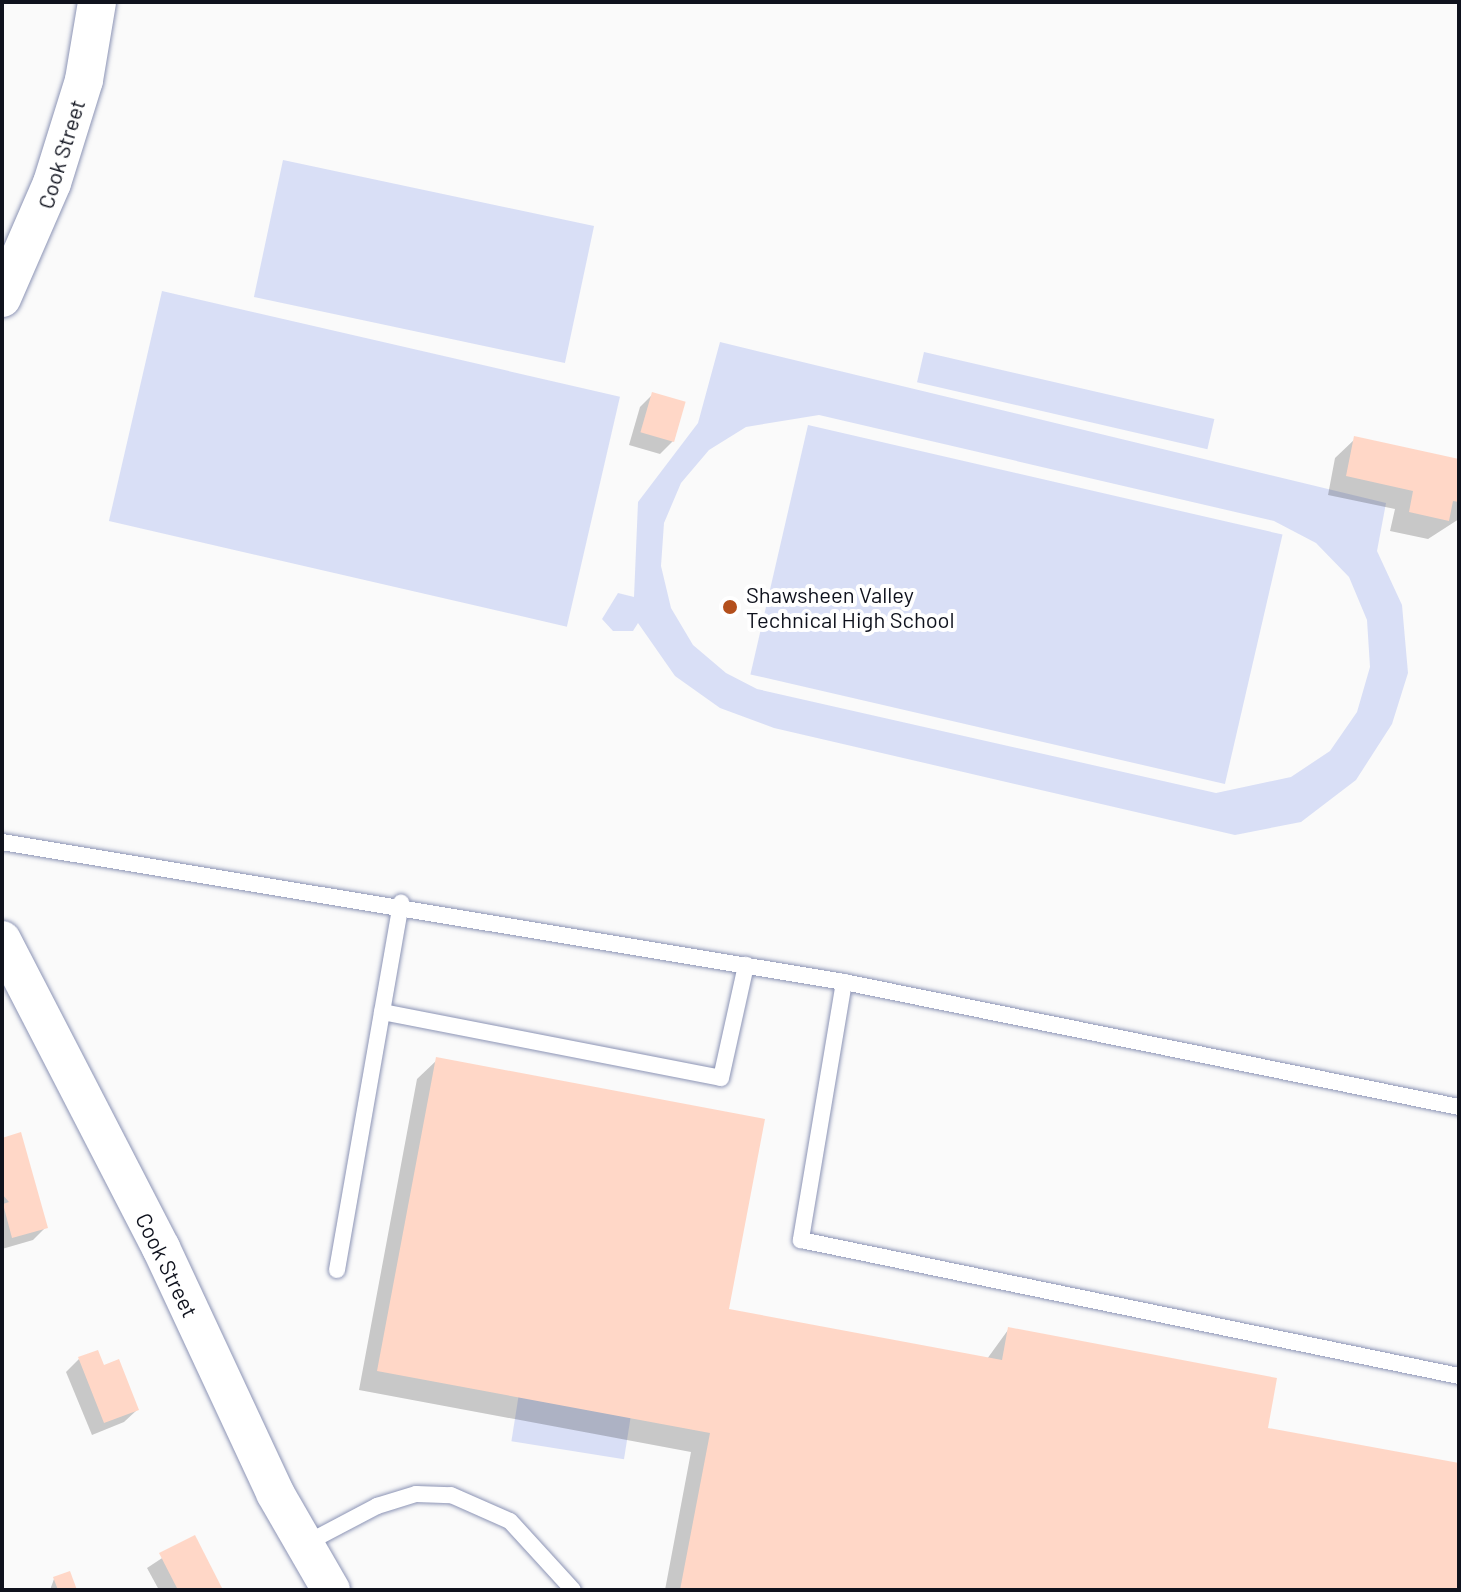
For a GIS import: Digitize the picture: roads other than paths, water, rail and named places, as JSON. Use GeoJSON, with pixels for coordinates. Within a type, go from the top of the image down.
{"type":"FeatureCollection","features":[{"type":"Feature","properties":{"kind":"street","name":"Cook Street"},"geometry":{"type":"LineString","coordinates":[[2,298],[52,183],[84,80],[97,2]]}},
{"type":"Feature","properties":{"kind":"street","name":"Cook Street"},"geometry":{"type":"LineString","coordinates":[[2,940],[303,1545],[331,1590]]}},
{"type":"Feature","properties":{"kind":"lane"},"geometry":{"type":"LineString","coordinates":[[2,842],[401,903],[844,982],[1459,1107]]}},
{"type":"Feature","properties":{"kind":"lane"},"geometry":{"type":"LineString","coordinates":[[337,1270],[401,903]]}},
{"type":"Feature","properties":{"kind":"lane"},"geometry":{"type":"LineString","coordinates":[[382,1012],[721,1078],[746,965]]}},
{"type":"Feature","properties":{"kind":"lane"},"geometry":{"type":"LineString","coordinates":[[844,982],[801,1240],[1459,1376]]}},
{"type":"Feature","properties":{"kind":"lane"},"geometry":{"type":"LineString","coordinates":[[303,1545],[377,1506],[416,1494],[451,1495],[510,1521],[573,1590]]}},
{"type":"Feature","properties":{"kind":"place","name":"Shawsheen Valley Technical High School"},"geometry":{"type":"Point","coordinates":[730,607]}}]}
